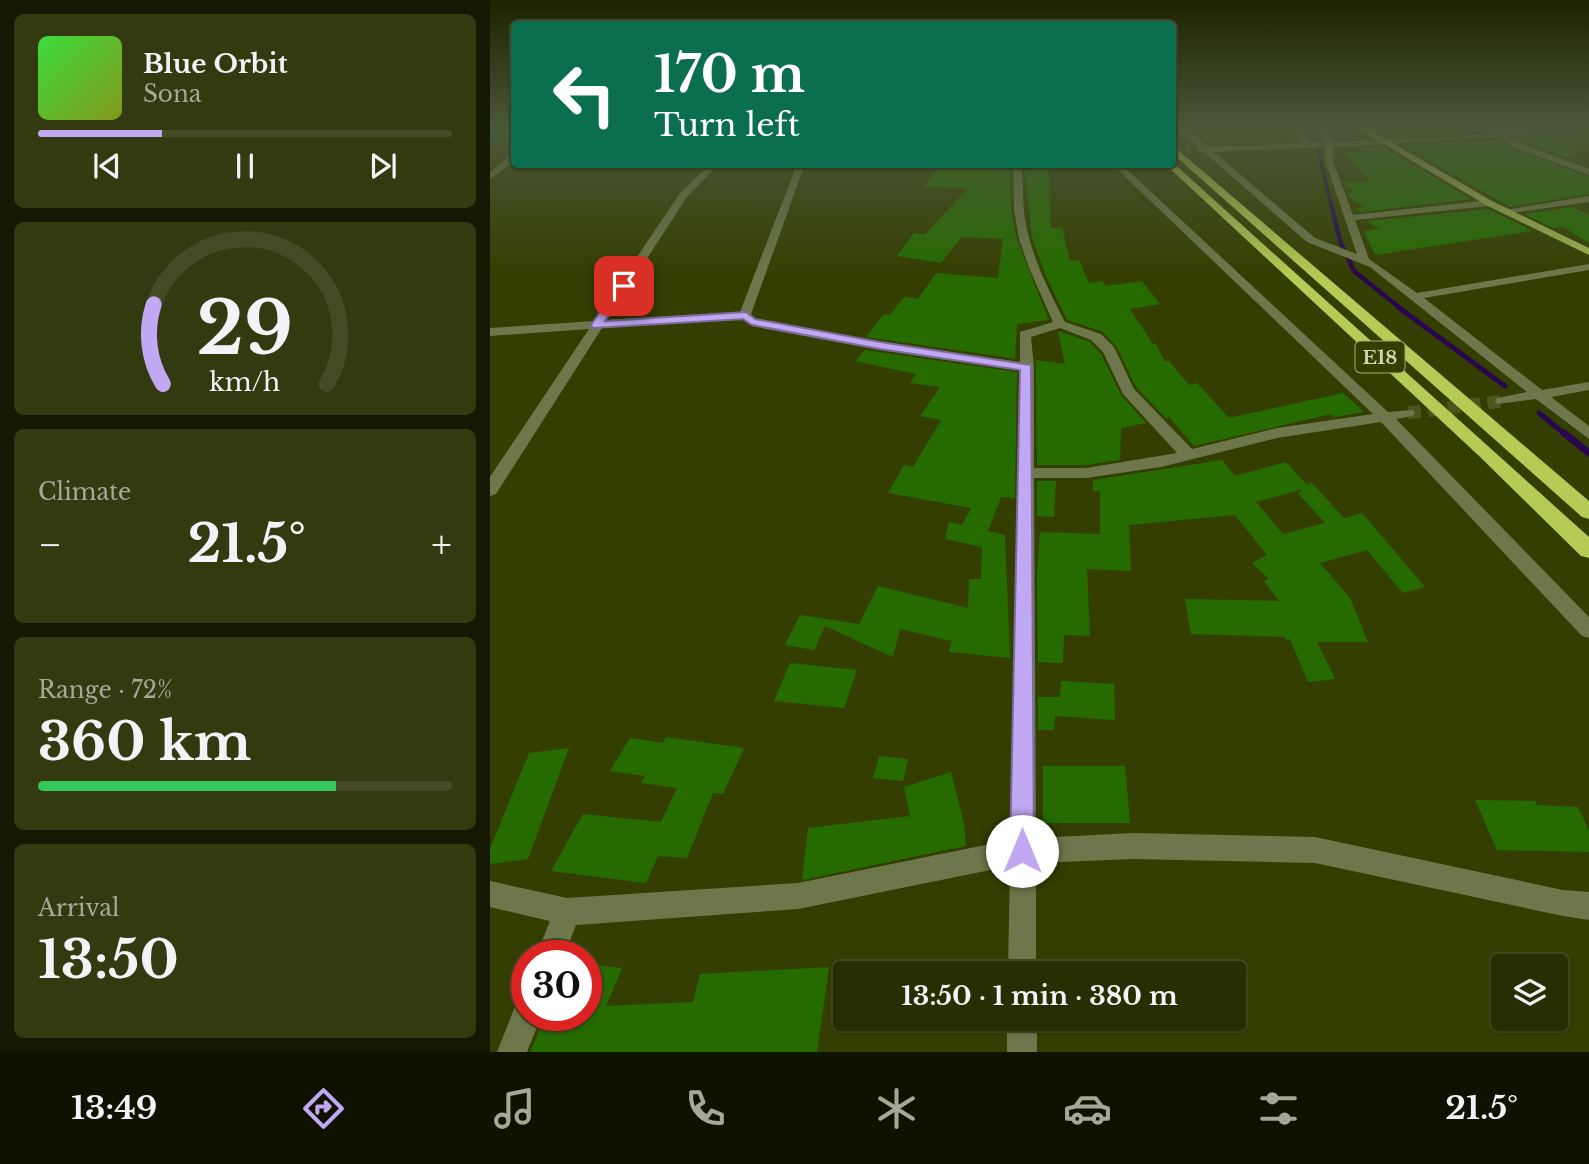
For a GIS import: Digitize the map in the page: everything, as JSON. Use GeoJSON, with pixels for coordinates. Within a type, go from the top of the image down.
{"type":"FeatureCollection","features":[{"type":"Feature","properties":{"kind":"highway","name":"E18"},"geometry":{"type":"LineString","coordinates":[[1184,177],[1485,451],[1589,550]]}},
{"type":"Feature","properties":{"kind":"highway","name":"E18"},"geometry":{"type":"LineString","coordinates":[[1205,177],[1589,512]]}},
{"type":"Feature","properties":{"kind":"main road"},"geometry":{"type":"LineString","coordinates":[[1445,177],[1504,211],[1589,252]]}},
{"type":"Feature","properties":{"kind":"street"},"geometry":{"type":"LineString","coordinates":[[490,490],[683,195],[701,177]]}},
{"type":"Feature","properties":{"kind":"street"},"geometry":{"type":"LineString","coordinates":[[746,315],[796,177]]}},
{"type":"Feature","properties":{"kind":"street"},"geometry":{"type":"LineString","coordinates":[[1018,177],[1019,210],[1026,244],[1034,270],[1060,324]]}},
{"type":"Feature","properties":{"kind":"street"},"geometry":{"type":"LineString","coordinates":[[1130,177],[1384,416],[1589,631]]}},
{"type":"Feature","properties":{"kind":"street"},"geometry":{"type":"LineString","coordinates":[[1237,177],[1311,240],[1323,248],[1361,259],[1589,434]]}},
{"type":"Feature","properties":{"kind":"street"},"geometry":{"type":"LineString","coordinates":[[1334,177],[1361,259]]}},
{"type":"Feature","properties":{"kind":"street"},"geometry":{"type":"LineString","coordinates":[[1504,211],[1589,199]]}},
{"type":"Feature","properties":{"kind":"street"},"geometry":{"type":"LineString","coordinates":[[1348,218],[1489,203]]}},
{"type":"Feature","properties":{"kind":"street"},"geometry":{"type":"LineString","coordinates":[[1412,297],[1589,267]]}},
{"type":"Feature","properties":{"kind":"street"},"geometry":{"type":"LineString","coordinates":[[490,332],[746,315]]}},
{"type":"Feature","properties":{"kind":"street"},"geometry":{"type":"LineString","coordinates":[[746,315],[752,322],[880,346],[1027,367]]}},
{"type":"Feature","properties":{"kind":"street"},"geometry":{"type":"LineString","coordinates":[[1022,961],[1027,367],[1024,335],[1060,324],[1096,337],[1108,350],[1128,391],[1188,455]]}},
{"type":"Feature","properties":{"kind":"street"},"geometry":{"type":"LineString","coordinates":[[1502,401],[1589,386]]}},
{"type":"Feature","properties":{"kind":"street"},"geometry":{"type":"LineString","coordinates":[[1026,473],[1086,472],[1161,462],[1277,433],[1408,413]]}},
{"type":"Feature","properties":{"kind":"street"},"geometry":{"type":"LineString","coordinates":[[490,894],[567,912],[798,896],[1022,851],[1133,846],[1315,850],[1563,903],[1589,906]]}},
{"type":"Feature","properties":{"kind":"street"},"geometry":{"type":"LineString","coordinates":[[556,940],[567,912]]}},
{"type":"Feature","properties":{"kind":"street"},"geometry":{"type":"LineString","coordinates":[[512,1052],[521,1031]]}},
{"type":"Feature","properties":{"kind":"street"},"geometry":{"type":"LineString","coordinates":[[1022,1031],[1022,1052]]}},
{"type":"Feature","properties":{"kind":"building"},"geometry":{"type":"Polygon","coordinates":[[[931,177],[1010,177],[1011,209],[1017,240],[1049,320],[1017,324],[1017,359],[866,337],[884,314],[890,315],[904,297],[918,299],[936,273],[998,278],[1003,239],[962,237],[941,263],[897,256],[914,233],[925,234],[967,189],[924,186],[931,177]]]}},
{"type":"Feature","properties":{"kind":"building"},"geometry":{"type":"Polygon","coordinates":[[[1025,177],[1049,177],[1051,228],[1062,227],[1070,261],[1079,260],[1089,283],[1102,281],[1106,286],[1142,281],[1160,304],[1130,309],[1153,344],[1156,344],[1165,362],[1169,361],[1189,385],[1197,383],[1229,418],[1343,393],[1364,412],[1334,417],[1331,414],[1194,446],[1169,417],[1166,418],[1136,387],[1116,346],[1103,332],[1067,320],[1045,274],[1032,237],[1025,177]]]}},
{"type":"Feature","properties":{"kind":"building"},"geometry":{"type":"Polygon","coordinates":[[[1367,177],[1434,177],[1471,199],[1361,212],[1355,208],[1365,207],[1349,197],[1348,194],[1355,192],[1344,183],[1371,181],[1367,177]]]}},
{"type":"Feature","properties":{"kind":"building"},"geometry":{"type":"Polygon","coordinates":[[[1458,177],[1589,177],[1589,194],[1510,207],[1458,177]]]}},
{"type":"Feature","properties":{"kind":"building"},"geometry":{"type":"Polygon","coordinates":[[[1573,207],[1589,215],[1589,243],[1563,227],[1553,228],[1524,214],[1573,207]]]}},
{"type":"Feature","properties":{"kind":"building"},"geometry":{"type":"Polygon","coordinates":[[[1488,209],[1533,231],[1375,255],[1364,231],[1379,229],[1367,221],[1488,209]]]}},
{"type":"Feature","properties":{"kind":"building"},"geometry":{"type":"Polygon","coordinates":[[[1058,331],[1090,342],[1101,354],[1121,395],[1146,423],[1121,428],[1120,460],[1086,465],[1037,465],[1036,360],[1065,364],[1058,331]]]}},
{"type":"Feature","properties":{"kind":"building"},"geometry":{"type":"Polygon","coordinates":[[[865,350],[1017,372],[1015,498],[1001,497],[988,531],[1005,535],[1010,658],[949,652],[952,641],[900,629],[893,657],[825,626],[814,650],[785,645],[800,615],[859,624],[878,586],[968,608],[969,579],[981,579],[982,547],[945,539],[949,522],[962,525],[971,508],[888,493],[904,465],[913,467],[941,420],[920,416],[940,387],[910,383],[916,374],[855,361],[865,350]]]}},
{"type":"Feature","properties":{"kind":"building"},"geometry":{"type":"Polygon","coordinates":[[[1222,460],[1235,476],[1286,462],[1307,485],[1311,482],[1344,518],[1362,513],[1425,587],[1403,593],[1367,550],[1320,563],[1350,598],[1368,642],[1317,642],[1335,679],[1308,682],[1290,639],[1191,634],[1185,599],[1279,601],[1264,581],[1269,579],[1252,563],[1267,555],[1235,515],[1129,525],[1131,571],[1087,569],[1090,636],[1064,635],[1063,663],[1038,662],[1037,575],[1040,532],[1100,534],[1100,491],[1093,491],[1093,480],[1222,460]],[[1303,489],[1256,502],[1283,534],[1325,523],[1298,493],[1303,489]]]}},
{"type":"Feature","properties":{"kind":"building"},"geometry":{"type":"Polygon","coordinates":[[[1037,481],[1056,481],[1054,517],[1037,516],[1037,481]]]}},
{"type":"Feature","properties":{"kind":"building"},"geometry":{"type":"Polygon","coordinates":[[[790,663],[857,670],[844,708],[774,701],[790,663]]]}},
{"type":"Feature","properties":{"kind":"building"},"geometry":{"type":"Polygon","coordinates":[[[1061,681],[1114,684],[1115,720],[1055,716],[1054,730],[1038,730],[1038,697],[1060,697],[1061,681]]]}},
{"type":"Feature","properties":{"kind":"building"},"geometry":{"type":"Polygon","coordinates":[[[666,737],[744,748],[723,794],[713,793],[687,858],[658,856],[646,883],[551,871],[583,814],[661,822],[677,788],[641,783],[645,776],[610,771],[630,738],[663,743],[666,737]]]}},
{"type":"Feature","properties":{"kind":"building"},"geometry":{"type":"Polygon","coordinates":[[[569,748],[528,859],[490,864],[490,849],[529,753],[569,748]]]}},
{"type":"Feature","properties":{"kind":"building"},"geometry":{"type":"Polygon","coordinates":[[[879,756],[908,759],[903,781],[873,778],[879,756]]]}},
{"type":"Feature","properties":{"kind":"building"},"geometry":{"type":"Polygon","coordinates":[[[1043,766],[1125,766],[1130,823],[1043,823],[1043,766]]]}},
{"type":"Feature","properties":{"kind":"building"},"geometry":{"type":"Polygon","coordinates":[[[951,772],[964,824],[966,846],[802,880],[808,828],[910,816],[904,787],[951,772]]]}},
{"type":"Feature","properties":{"kind":"building"},"geometry":{"type":"Polygon","coordinates":[[[1475,800],[1535,801],[1537,805],[1578,807],[1589,831],[1589,852],[1497,850],[1475,800]]]}},
{"type":"Feature","properties":{"kind":"building"},"geometry":{"type":"Polygon","coordinates":[[[602,966],[622,968],[606,1006],[693,1002],[700,974],[829,967],[817,1052],[530,1052],[539,1031],[602,1031],[602,966]]]}},
{"type":"Feature","properties":{"kind":"waterway"},"geometry":{"type":"LineString","coordinates":[[1324,177],[1332,208]]}},
{"type":"Feature","properties":{"kind":"waterway"},"geometry":{"type":"LineString","coordinates":[[1332,207],[1340,241],[1354,271],[1400,308]]}},
{"type":"Feature","properties":{"kind":"waterway"},"geometry":{"type":"LineString","coordinates":[[1398,307],[1505,386]]}},
{"type":"Feature","properties":{"kind":"waterway"},"geometry":{"type":"LineString","coordinates":[[1539,413],[1566,435]]}},
{"type":"Feature","properties":{"kind":"waterway"},"geometry":{"type":"LineString","coordinates":[[1564,433],[1589,453]]}},
{"type":"Feature","properties":{"kind":"tunnel"},"geometry":{"type":"LineString","coordinates":[[1408,413],[1502,401]]}},
{"type":"Feature","properties":{"kind":"route"},"geometry":{"type":"LineString","coordinates":[[624,286],[597,325],[746,315],[752,322],[880,346],[1027,367],[1022,851]]}}]}
